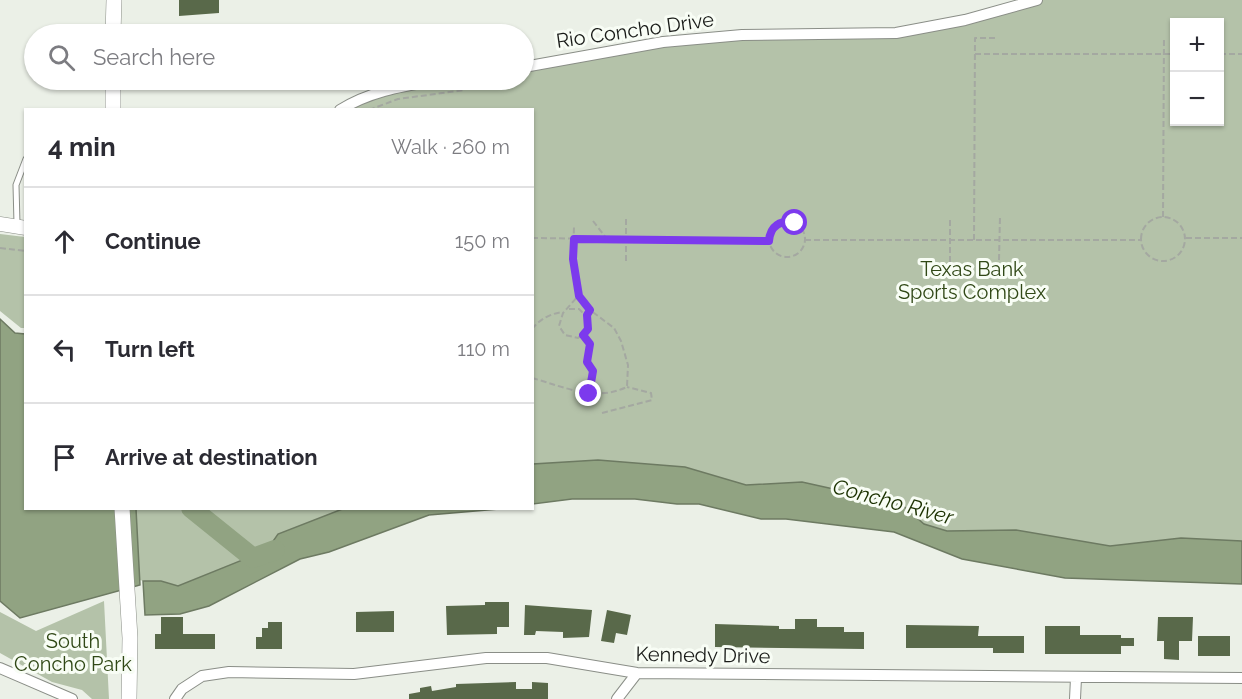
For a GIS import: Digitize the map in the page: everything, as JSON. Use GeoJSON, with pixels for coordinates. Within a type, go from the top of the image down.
{"type":"FeatureCollection","features":[{"type":"Feature","properties":{"kind":"main road"},"geometry":{"type":"LineString","coordinates":[[113,24],[114,0]]}},
{"type":"Feature","properties":{"kind":"main road"},"geometry":{"type":"LineString","coordinates":[[113,90],[113,108]]}},
{"type":"Feature","properties":{"kind":"main road"},"geometry":{"type":"LineString","coordinates":[[122,510],[130,638],[129,699]]}},
{"type":"Feature","properties":{"kind":"street","name":"Rio Concho Drive"},"geometry":{"type":"LineString","coordinates":[[534,65],[663,42],[742,35],[896,33],[964,20],[1037,0]]}},
{"type":"Feature","properties":{"kind":"street"},"geometry":{"type":"LineString","coordinates":[[343,108],[353,101],[383,90]]}},
{"type":"Feature","properties":{"kind":"street"},"geometry":{"type":"LineString","coordinates":[[0,224],[21,228]]}},
{"type":"Feature","properties":{"kind":"street","name":"Kennedy Drive"},"geometry":{"type":"LineString","coordinates":[[175,699],[183,689],[202,676],[229,672],[354,674],[486,658],[547,658],[637,673],[1242,678]]}},
{"type":"Feature","properties":{"kind":"street"},"geometry":{"type":"LineString","coordinates":[[0,668],[72,699]]}},
{"type":"Feature","properties":{"kind":"street"},"geometry":{"type":"LineString","coordinates":[[616,699],[637,673]]}},
{"type":"Feature","properties":{"kind":"street"},"geometry":{"type":"LineString","coordinates":[[1075,699],[1076,678]]}},
{"type":"Feature","properties":{"kind":"lane"},"geometry":{"type":"LineString","coordinates":[[21,228],[16,185],[24,164]]}},
{"type":"Feature","properties":{"kind":"lane"},"geometry":{"type":"LineString","coordinates":[[18,209],[24,210]]}},
{"type":"Feature","properties":{"kind":"path"},"geometry":{"type":"LineString","coordinates":[[974,240],[975,38],[996,38]]}},
{"type":"Feature","properties":{"kind":"path"},"geometry":{"type":"LineString","coordinates":[[1163,217],[1164,38]]}},
{"type":"Feature","properties":{"kind":"path"},"geometry":{"type":"LineString","coordinates":[[975,54],[1170,54]]}},
{"type":"Feature","properties":{"kind":"path"},"geometry":{"type":"LineString","coordinates":[[1224,54],[1242,54]]}},
{"type":"Feature","properties":{"kind":"path"},"geometry":{"type":"LineString","coordinates":[[374,108],[398,99],[465,90]]}},
{"type":"Feature","properties":{"kind":"path"},"geometry":{"type":"LineString","coordinates":[[999,260],[1000,216]]}},
{"type":"Feature","properties":{"kind":"path"},"geometry":{"type":"LineString","coordinates":[[1163,217],[1178,222],[1186,238],[1181,253],[1169,261],[1162,262],[1148,255],[1141,240],[1151,220],[1163,217]]}},
{"type":"Feature","properties":{"kind":"path"},"geometry":{"type":"LineString","coordinates":[[950,218],[950,262]]}},
{"type":"Feature","properties":{"kind":"path"},"geometry":{"type":"LineString","coordinates":[[626,219],[626,261]]}},
{"type":"Feature","properties":{"kind":"path"},"geometry":{"type":"LineString","coordinates":[[593,221],[608,239]]}},
{"type":"Feature","properties":{"kind":"path"},"geometry":{"type":"LineString","coordinates":[[789,221],[800,227],[805,240],[802,250],[787,257],[776,254],[769,241],[769,235],[777,225],[789,221]]}},
{"type":"Feature","properties":{"kind":"path"},"geometry":{"type":"LineString","coordinates":[[574,226],[573,259],[579,296],[590,310],[614,328],[621,341],[628,365],[627,387]]}},
{"type":"Feature","properties":{"kind":"path"},"geometry":{"type":"LineString","coordinates":[[534,238],[769,241]]}},
{"type":"Feature","properties":{"kind":"path"},"geometry":{"type":"LineString","coordinates":[[1186,238],[1242,238]]}},
{"type":"Feature","properties":{"kind":"path"},"geometry":{"type":"LineString","coordinates":[[805,240],[1141,240]]}},
{"type":"Feature","properties":{"kind":"path"},"geometry":{"type":"LineString","coordinates":[[0,248],[24,251]]}},
{"type":"Feature","properties":{"kind":"path"},"geometry":{"type":"LineString","coordinates":[[534,327],[551,314],[567,310],[579,309],[587,315],[589,324],[583,335],[573,338],[561,331],[560,321],[567,310],[579,296]]}},
{"type":"Feature","properties":{"kind":"path"},"geometry":{"type":"LineString","coordinates":[[587,315],[590,310]]}},
{"type":"Feature","properties":{"kind":"path"},"geometry":{"type":"LineString","coordinates":[[583,335],[590,344],[587,362],[593,371],[589,394]]}},
{"type":"Feature","properties":{"kind":"path"},"geometry":{"type":"LineString","coordinates":[[534,379],[589,394],[613,393],[627,387],[651,393],[652,400],[602,413]]}},
{"type":"Feature","properties":{"kind":"green space","name":"Texas Bank Sports Complex"},"geometry":{"type":"Polygon","coordinates":[[[1037,0],[1242,0],[1242,566],[1065,567],[829,509],[534,475],[534,108],[347,108],[405,90],[534,90],[534,65],[663,42],[896,33],[1037,0]]]}},
{"type":"Feature","properties":{"kind":"green space"},"geometry":{"type":"Polygon","coordinates":[[[0,234],[24,237],[24,328],[0,311],[0,234]]]}},
{"type":"Feature","properties":{"kind":"green space"},"geometry":{"type":"Polygon","coordinates":[[[110,510],[384,510],[178,586],[112,576],[110,510]]]}},
{"type":"Feature","properties":{"kind":"green space","name":"South Concho Park"},"geometry":{"type":"Polygon","coordinates":[[[104,601],[109,699],[92,699],[82,690],[52,682],[0,653],[0,612],[36,631],[104,601]]]}},
{"type":"Feature","properties":{"kind":"shaded area"},"geometry":{"type":"Polygon","coordinates":[[[0,319],[15,333],[24,334],[24,510],[136,510],[140,585],[20,618],[0,601],[0,319]]]}},
{"type":"Feature","properties":{"kind":"shaded area"},"geometry":{"type":"Polygon","coordinates":[[[598,460],[685,467],[746,485],[802,482],[901,504],[924,524],[947,531],[1016,530],[1110,546],[1181,538],[1242,541],[1242,584],[1065,578],[962,559],[894,532],[786,519],[761,519],[699,504],[635,499],[572,499],[534,504],[534,464],[598,460]]]}},
{"type":"Feature","properties":{"kind":"shaded area"},"geometry":{"type":"Polygon","coordinates":[[[340,510],[487,510],[429,515],[329,552],[300,559],[209,606],[180,614],[145,615],[143,581],[161,581],[178,586],[267,550],[278,534],[340,510]]]}},
{"type":"Feature","properties":{"kind":"building"},"geometry":{"type":"Polygon","coordinates":[[[179,0],[219,0],[219,13],[179,16],[179,0]]]}},
{"type":"Feature","properties":{"kind":"building"},"geometry":{"type":"Polygon","coordinates":[[[485,602],[509,602],[509,627],[497,627],[497,634],[447,635],[446,606],[485,605],[485,602]]]}},
{"type":"Feature","properties":{"kind":"building"},"geometry":{"type":"Polygon","coordinates":[[[525,605],[592,610],[589,637],[563,638],[563,632],[536,631],[535,635],[524,635],[525,605]]]}},
{"type":"Feature","properties":{"kind":"building"},"geometry":{"type":"Polygon","coordinates":[[[607,610],[631,615],[627,635],[616,633],[614,643],[601,641],[607,610]]]}},
{"type":"Feature","properties":{"kind":"building"},"geometry":{"type":"Polygon","coordinates":[[[394,611],[394,632],[356,632],[356,612],[394,611]]]}},
{"type":"Feature","properties":{"kind":"building"},"geometry":{"type":"Polygon","coordinates":[[[161,617],[183,617],[183,634],[215,634],[215,649],[155,649],[155,634],[161,634],[161,617]]]}},
{"type":"Feature","properties":{"kind":"building"},"geometry":{"type":"Polygon","coordinates":[[[1158,617],[1193,617],[1192,641],[1179,641],[1179,660],[1164,659],[1164,641],[1157,641],[1158,617]]]}},
{"type":"Feature","properties":{"kind":"building"},"geometry":{"type":"Polygon","coordinates":[[[795,619],[817,619],[817,627],[844,627],[844,632],[864,632],[864,649],[715,647],[715,624],[779,626],[779,629],[795,629],[795,619]]]}},
{"type":"Feature","properties":{"kind":"building"},"geometry":{"type":"Polygon","coordinates":[[[268,622],[282,622],[282,649],[256,649],[256,637],[262,637],[262,628],[268,628],[268,622]]]}},
{"type":"Feature","properties":{"kind":"building"},"geometry":{"type":"Polygon","coordinates":[[[906,625],[979,626],[978,636],[1024,636],[1024,653],[993,653],[993,648],[906,648],[906,625]]]}},
{"type":"Feature","properties":{"kind":"building"},"geometry":{"type":"Polygon","coordinates":[[[1045,626],[1080,626],[1080,635],[1121,635],[1121,638],[1134,638],[1134,646],[1121,646],[1121,654],[1045,654],[1045,626]]]}},
{"type":"Feature","properties":{"kind":"building"},"geometry":{"type":"Polygon","coordinates":[[[1198,636],[1230,636],[1230,656],[1198,656],[1198,636]]]}},
{"type":"Feature","properties":{"kind":"building"},"geometry":{"type":"Polygon","coordinates":[[[516,682],[516,689],[532,689],[532,682],[548,683],[548,699],[409,699],[409,694],[420,692],[420,688],[431,686],[432,691],[456,687],[456,684],[516,682]]]}},
{"type":"Feature","properties":{"kind":"waterway","name":"Concho River"},"geometry":{"type":"LineString","coordinates":[[193,510],[253,558],[275,550]]}},
{"type":"Feature","properties":{"kind":"route"},"geometry":{"type":"LineString","coordinates":[[589,394],[593,371],[587,362],[590,344],[583,335],[588,329],[587,315],[590,310],[579,296],[573,259],[574,239],[769,241],[772,229],[777,225],[789,221],[795,223]]}}]}
